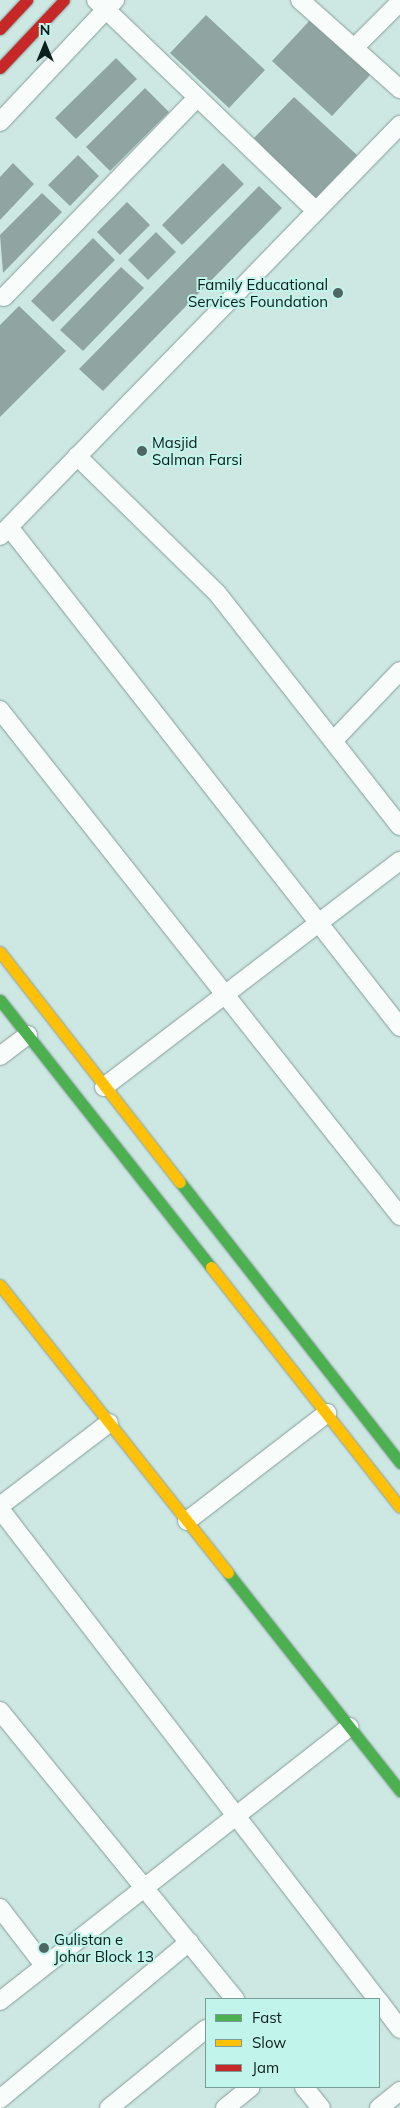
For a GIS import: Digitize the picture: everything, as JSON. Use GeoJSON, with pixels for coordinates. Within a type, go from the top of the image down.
{"type":"FeatureCollection","features":[{"type":"Feature","properties":{"kind":"street"},"geometry":{"type":"LineString","coordinates":[[0,29],[27,0]]}},
{"type":"Feature","properties":{"kind":"street"},"geometry":{"type":"LineString","coordinates":[[0,68],[64,0]]}},
{"type":"Feature","properties":{"kind":"street"},"geometry":{"type":"LineString","coordinates":[[300,0],[400,89]]}},
{"type":"Feature","properties":{"kind":"street"},"geometry":{"type":"LineString","coordinates":[[354,48],[400,2]]}},
{"type":"Feature","properties":{"kind":"street"},"geometry":{"type":"LineString","coordinates":[[0,122],[105,3],[197,98],[315,210]]}},
{"type":"Feature","properties":{"kind":"street"},"geometry":{"type":"LineString","coordinates":[[4,297],[197,98]]}},
{"type":"Feature","properties":{"kind":"street"},"geometry":{"type":"LineString","coordinates":[[399,128],[315,210],[4,531],[400,1027]]}},
{"type":"Feature","properties":{"kind":"street"},"geometry":{"type":"LineString","coordinates":[[77,456],[217,593],[400,826]]}},
{"type":"Feature","properties":{"kind":"street"},"geometry":{"type":"LineString","coordinates":[[334,740],[400,671]]}},
{"type":"Feature","properties":{"kind":"street"},"geometry":{"type":"LineString","coordinates":[[0,710],[400,1216]]}},
{"type":"Feature","properties":{"kind":"street"},"geometry":{"type":"LineString","coordinates":[[104,1087],[225,994],[320,926],[400,862]]}},
{"type":"Feature","properties":{"kind":"street"},"geometry":{"type":"LineString","coordinates":[[0,952],[159,1159],[399,1461],[377,1478]]}},
{"type":"Feature","properties":{"kind":"street"},"geometry":{"type":"LineString","coordinates":[[0,1000],[400,1507]]}},
{"type":"Feature","properties":{"kind":"street"},"geometry":{"type":"LineString","coordinates":[[0,1056],[28,1036]]}},
{"type":"Feature","properties":{"kind":"street"},"geometry":{"type":"LineString","coordinates":[[139,1176],[159,1159]]}},
{"type":"Feature","properties":{"kind":"street"},"geometry":{"type":"LineString","coordinates":[[0,1285],[400,1791]]}},
{"type":"Feature","properties":{"kind":"street"},"geometry":{"type":"LineString","coordinates":[[186,1521],[327,1413]]}},
{"type":"Feature","properties":{"kind":"street"},"geometry":{"type":"LineString","coordinates":[[0,1506],[109,1424]]}},
{"type":"Feature","properties":{"kind":"street"},"geometry":{"type":"LineString","coordinates":[[0,1510],[234,1818],[376,1998]]}},
{"type":"Feature","properties":{"kind":"street"},"geometry":{"type":"LineString","coordinates":[[0,1711],[144,1885],[234,1998]]}},
{"type":"Feature","properties":{"kind":"street"},"geometry":{"type":"LineString","coordinates":[[0,2000],[144,1885],[234,1818],[350,1727]]}},
{"type":"Feature","properties":{"kind":"street"},"geometry":{"type":"LineString","coordinates":[[0,1908],[43,1964]]}},
{"type":"Feature","properties":{"kind":"street"},"geometry":{"type":"LineString","coordinates":[[0,2099],[189,1942]]}},
{"type":"Feature","properties":{"kind":"street"},"geometry":{"type":"LineString","coordinates":[[380,2003],[400,2029]]}},
{"type":"Feature","properties":{"kind":"street"},"geometry":{"type":"LineString","coordinates":[[109,2108],[205,2030]]}},
{"type":"Feature","properties":{"kind":"street"},"geometry":{"type":"LineString","coordinates":[[225,2108],[250,2088]]}},
{"type":"Feature","properties":{"kind":"street"},"geometry":{"type":"LineString","coordinates":[[305,2088],[321,2108]]}},
{"type":"Feature","properties":{"kind":"street"},"geometry":{"type":"LineString","coordinates":[[379,2108],[400,2091]]}},
{"type":"Feature","properties":{"kind":"building"},"geometry":{"type":"Polygon","coordinates":[[[206,15],[265,70],[229,108],[170,53],[206,15]]]}},
{"type":"Feature","properties":{"kind":"building"},"geometry":{"type":"Polygon","coordinates":[[[312,18],[372,73],[332,116],[272,61],[312,18]]]}},
{"type":"Feature","properties":{"kind":"building"},"geometry":{"type":"Polygon","coordinates":[[[116,58],[137,79],[76,139],[55,118],[116,58]]]}},
{"type":"Feature","properties":{"kind":"building"},"geometry":{"type":"Polygon","coordinates":[[[145,88],[169,112],[110,171],[86,147],[145,88]]]}},
{"type":"Feature","properties":{"kind":"building"},"geometry":{"type":"Polygon","coordinates":[[[294,97],[357,155],[314,200],[254,138],[294,97]]]}},
{"type":"Feature","properties":{"kind":"building"},"geometry":{"type":"Polygon","coordinates":[[[78,155],[99,176],[70,206],[48,185],[78,155]]]}},
{"type":"Feature","properties":{"kind":"building"},"geometry":{"type":"Polygon","coordinates":[[[13,163],[34,184],[0,220],[0,177],[13,163]]]}},
{"type":"Feature","properties":{"kind":"building"},"geometry":{"type":"Polygon","coordinates":[[[223,163],[244,184],[182,245],[162,225],[223,163]]]}},
{"type":"Feature","properties":{"kind":"building"},"geometry":{"type":"Polygon","coordinates":[[[259,186],[282,208],[103,391],[79,369],[259,186]]]}},
{"type":"Feature","properties":{"kind":"building"},"geometry":{"type":"Polygon","coordinates":[[[42,193],[62,212],[3,273],[0,235],[42,193]]]}},
{"type":"Feature","properties":{"kind":"building"},"geometry":{"type":"Polygon","coordinates":[[[127,202],[150,225],[120,255],[97,232],[127,202]]]}},
{"type":"Feature","properties":{"kind":"building"},"geometry":{"type":"Polygon","coordinates":[[[156,232],[176,252],[148,280],[128,260],[156,232]]]}},
{"type":"Feature","properties":{"kind":"building"},"geometry":{"type":"Polygon","coordinates":[[[93,238],[115,260],[53,322],[31,301],[93,238]]]}},
{"type":"Feature","properties":{"kind":"building"},"geometry":{"type":"Polygon","coordinates":[[[121,267],[144,288],[83,351],[60,330],[121,267]]]}},
{"type":"Feature","properties":{"kind":"building"},"geometry":{"type":"Polygon","coordinates":[[[19,306],[66,351],[0,417],[0,325],[19,306]]]}},
{"type":"Feature","properties":{"kind":"traffic: fast"},"geometry":{"type":"LineString","coordinates":[[0,1000],[211,1267]]}},
{"type":"Feature","properties":{"kind":"traffic: fast"},"geometry":{"type":"LineString","coordinates":[[180,1182],[400,1463]]}},
{"type":"Feature","properties":{"kind":"traffic: fast"},"geometry":{"type":"LineString","coordinates":[[228,1573],[400,1791]]}},
{"type":"Feature","properties":{"kind":"traffic: slow"},"geometry":{"type":"LineString","coordinates":[[0,952],[180,1182]]}},
{"type":"Feature","properties":{"kind":"traffic: slow"},"geometry":{"type":"LineString","coordinates":[[211,1267],[400,1507]]}},
{"type":"Feature","properties":{"kind":"traffic: slow"},"geometry":{"type":"LineString","coordinates":[[0,1285],[228,1573]]}},
{"type":"Feature","properties":{"kind":"traffic: jam"},"geometry":{"type":"LineString","coordinates":[[0,29],[27,0]]}},
{"type":"Feature","properties":{"kind":"traffic: jam"},"geometry":{"type":"LineString","coordinates":[[0,68],[64,0]]}},
{"type":"Feature","properties":{"kind":"place","name":"Family Educational Services Foundation"},"geometry":{"type":"Point","coordinates":[338,293]}},
{"type":"Feature","properties":{"kind":"place","name":"Masjid Salman Farsi"},"geometry":{"type":"Point","coordinates":[142,451]}},
{"type":"Feature","properties":{"kind":"place","name":"Gulistan e Johar Block 13"},"geometry":{"type":"Point","coordinates":[44,1948]}}]}
